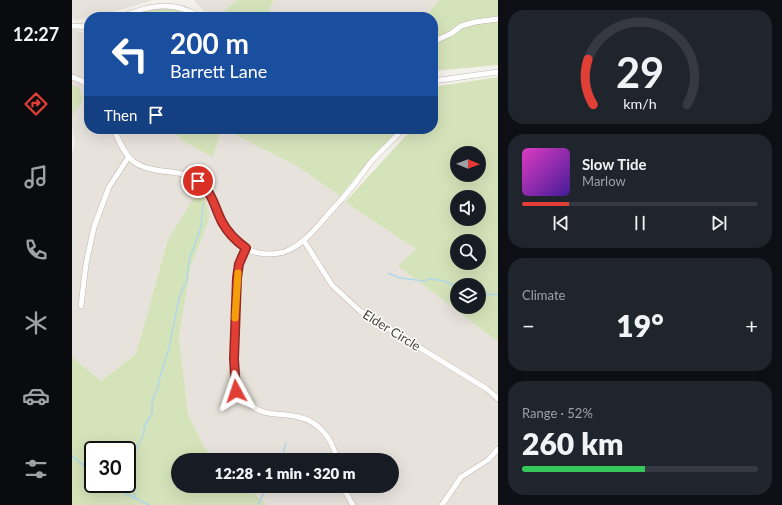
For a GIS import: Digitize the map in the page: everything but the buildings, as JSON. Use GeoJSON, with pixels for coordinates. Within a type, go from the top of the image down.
{"type":"FeatureCollection","features":[{"type":"Feature","properties":{"kind":"street"},"geometry":{"type":"LineString","coordinates":[[135,12],[167,4],[183,6],[194,12]]}},
{"type":"Feature","properties":{"kind":"street"},"geometry":{"type":"LineString","coordinates":[[438,40],[452,33],[461,26],[498,18]]}},
{"type":"Feature","properties":{"kind":"street"},"geometry":{"type":"LineString","coordinates":[[72,26],[84,26]]}},
{"type":"Feature","properties":{"kind":"street"},"geometry":{"type":"LineString","coordinates":[[438,80],[498,72]]}},
{"type":"Feature","properties":{"kind":"street"},"geometry":{"type":"LineString","coordinates":[[72,77],[84,82]]}},
{"type":"Feature","properties":{"kind":"street"},"geometry":{"type":"LineString","coordinates":[[116,134],[120,145],[128,158],[145,168],[182,173],[190,176],[205,186],[211,194],[223,223],[234,239],[246,248],[264,254],[288,250],[304,241],[371,162],[398,134]]}},
{"type":"Feature","properties":{"kind":"street"},"geometry":{"type":"LineString","coordinates":[[81,306],[86,264],[94,228],[109,187],[128,158]]}},
{"type":"Feature","properties":{"kind":"street","name":"Elder Circle"},"geometry":{"type":"LineString","coordinates":[[304,241],[332,285],[360,311],[487,389],[498,399]]}},
{"type":"Feature","properties":{"kind":"street"},"geometry":{"type":"LineString","coordinates":[[246,248],[239,264],[237,278],[234,359],[236,391],[243,399],[257,410],[267,414],[300,417],[318,427],[333,443],[335,453]]}},
{"type":"Feature","properties":{"kind":"street"},"geometry":{"type":"LineString","coordinates":[[442,505],[461,477],[488,460],[498,448]]}},
{"type":"Feature","properties":{"kind":"street"},"geometry":{"type":"LineString","coordinates":[[346,493],[353,505]]}},
{"type":"Feature","properties":{"kind":"shaded area"},"geometry":{"type":"Polygon","coordinates":[[[72,0],[153,0],[112,12],[84,12],[84,19],[76,20],[72,18],[72,0]]]}},
{"type":"Feature","properties":{"kind":"shaded area"},"geometry":{"type":"Polygon","coordinates":[[[194,0],[237,0],[223,12],[205,12],[194,0]]]}},
{"type":"Feature","properties":{"kind":"shaded area"},"geometry":{"type":"Polygon","coordinates":[[[274,0],[439,0],[429,12],[268,12],[274,0]]]}},
{"type":"Feature","properties":{"kind":"shaded area"},"geometry":{"type":"Polygon","coordinates":[[[72,29],[84,33],[84,134],[175,134],[183,141],[213,156],[220,134],[234,134],[297,166],[340,196],[345,202],[416,249],[398,266],[450,306],[450,314],[461,314],[498,342],[498,505],[267,505],[253,493],[399,493],[399,453],[209,453],[205,448],[188,414],[179,336],[191,266],[210,217],[204,195],[197,193],[168,239],[136,354],[101,381],[72,357],[72,153],[75,144],[72,116],[83,100],[80,88],[72,85],[72,29]]]}},
{"type":"Feature","properties":{"kind":"green space"},"geometry":{"type":"Polygon","coordinates":[[[237,0],[274,0],[268,12],[223,12],[237,0]]]}},
{"type":"Feature","properties":{"kind":"green space"},"geometry":{"type":"Polygon","coordinates":[[[439,0],[498,0],[498,65],[438,71],[438,12],[429,12],[439,0]]]}},
{"type":"Feature","properties":{"kind":"green space"},"geometry":{"type":"Polygon","coordinates":[[[170,6],[183,8],[189,12],[144,12],[152,9],[170,6]]]}},
{"type":"Feature","properties":{"kind":"green space"},"geometry":{"type":"Polygon","coordinates":[[[498,77],[498,342],[461,314],[486,314],[486,278],[450,278],[450,306],[398,266],[416,249],[345,202],[407,134],[438,134],[438,86],[498,77]]]}},
{"type":"Feature","properties":{"kind":"green space"},"geometry":{"type":"Polygon","coordinates":[[[72,85],[80,88],[83,100],[72,116],[72,85]]]}},
{"type":"Feature","properties":{"kind":"green space"},"geometry":{"type":"Polygon","coordinates":[[[176,134],[220,134],[213,157],[183,141],[176,134]]]}},
{"type":"Feature","properties":{"kind":"green space"},"geometry":{"type":"Polygon","coordinates":[[[234,134],[394,134],[361,170],[340,196],[297,166],[234,134]]]}},
{"type":"Feature","properties":{"kind":"green space"},"geometry":{"type":"Polygon","coordinates":[[[197,193],[204,195],[210,217],[191,266],[179,336],[188,414],[205,448],[209,453],[171,453],[171,493],[253,493],[267,505],[72,505],[72,357],[101,381],[136,354],[168,239],[197,193]]]}},
{"type":"Feature","properties":{"kind":"waterway"},"geometry":{"type":"LineString","coordinates":[[135,498],[133,487],[130,483],[130,472],[134,454],[144,433],[144,427],[152,414],[152,401],[158,388],[169,348],[179,298],[187,279],[189,260],[201,227],[203,204]]}},
{"type":"Feature","properties":{"kind":"waterway"},"geometry":{"type":"LineString","coordinates":[[388,273],[400,278],[423,281],[431,279],[450,284]]}},
{"type":"Feature","properties":{"kind":"waterway"},"geometry":{"type":"LineString","coordinates":[[486,294],[498,295]]}},
{"type":"Feature","properties":{"kind":"waterway"},"geometry":{"type":"LineString","coordinates":[[283,453],[286,443]]}},
{"type":"Feature","properties":{"kind":"waterway"},"geometry":{"type":"LineString","coordinates":[[72,456],[84,466]]}},
{"type":"Feature","properties":{"kind":"waterway"},"geometry":{"type":"LineString","coordinates":[[124,493],[149,505]]}},
{"type":"Feature","properties":{"kind":"waterway"},"geometry":{"type":"LineString","coordinates":[[258,505],[264,493]]}},
{"type":"Feature","properties":{"kind":"slow traffic"},"geometry":{"type":"LineString","coordinates":[[235,318],[238,273]]}},
{"type":"Feature","properties":{"kind":"route"},"geometry":{"type":"LineString","coordinates":[[198,181],[205,186],[211,194],[228,232],[234,239],[246,248],[239,264],[237,278],[234,359],[236,391]]}}]}
